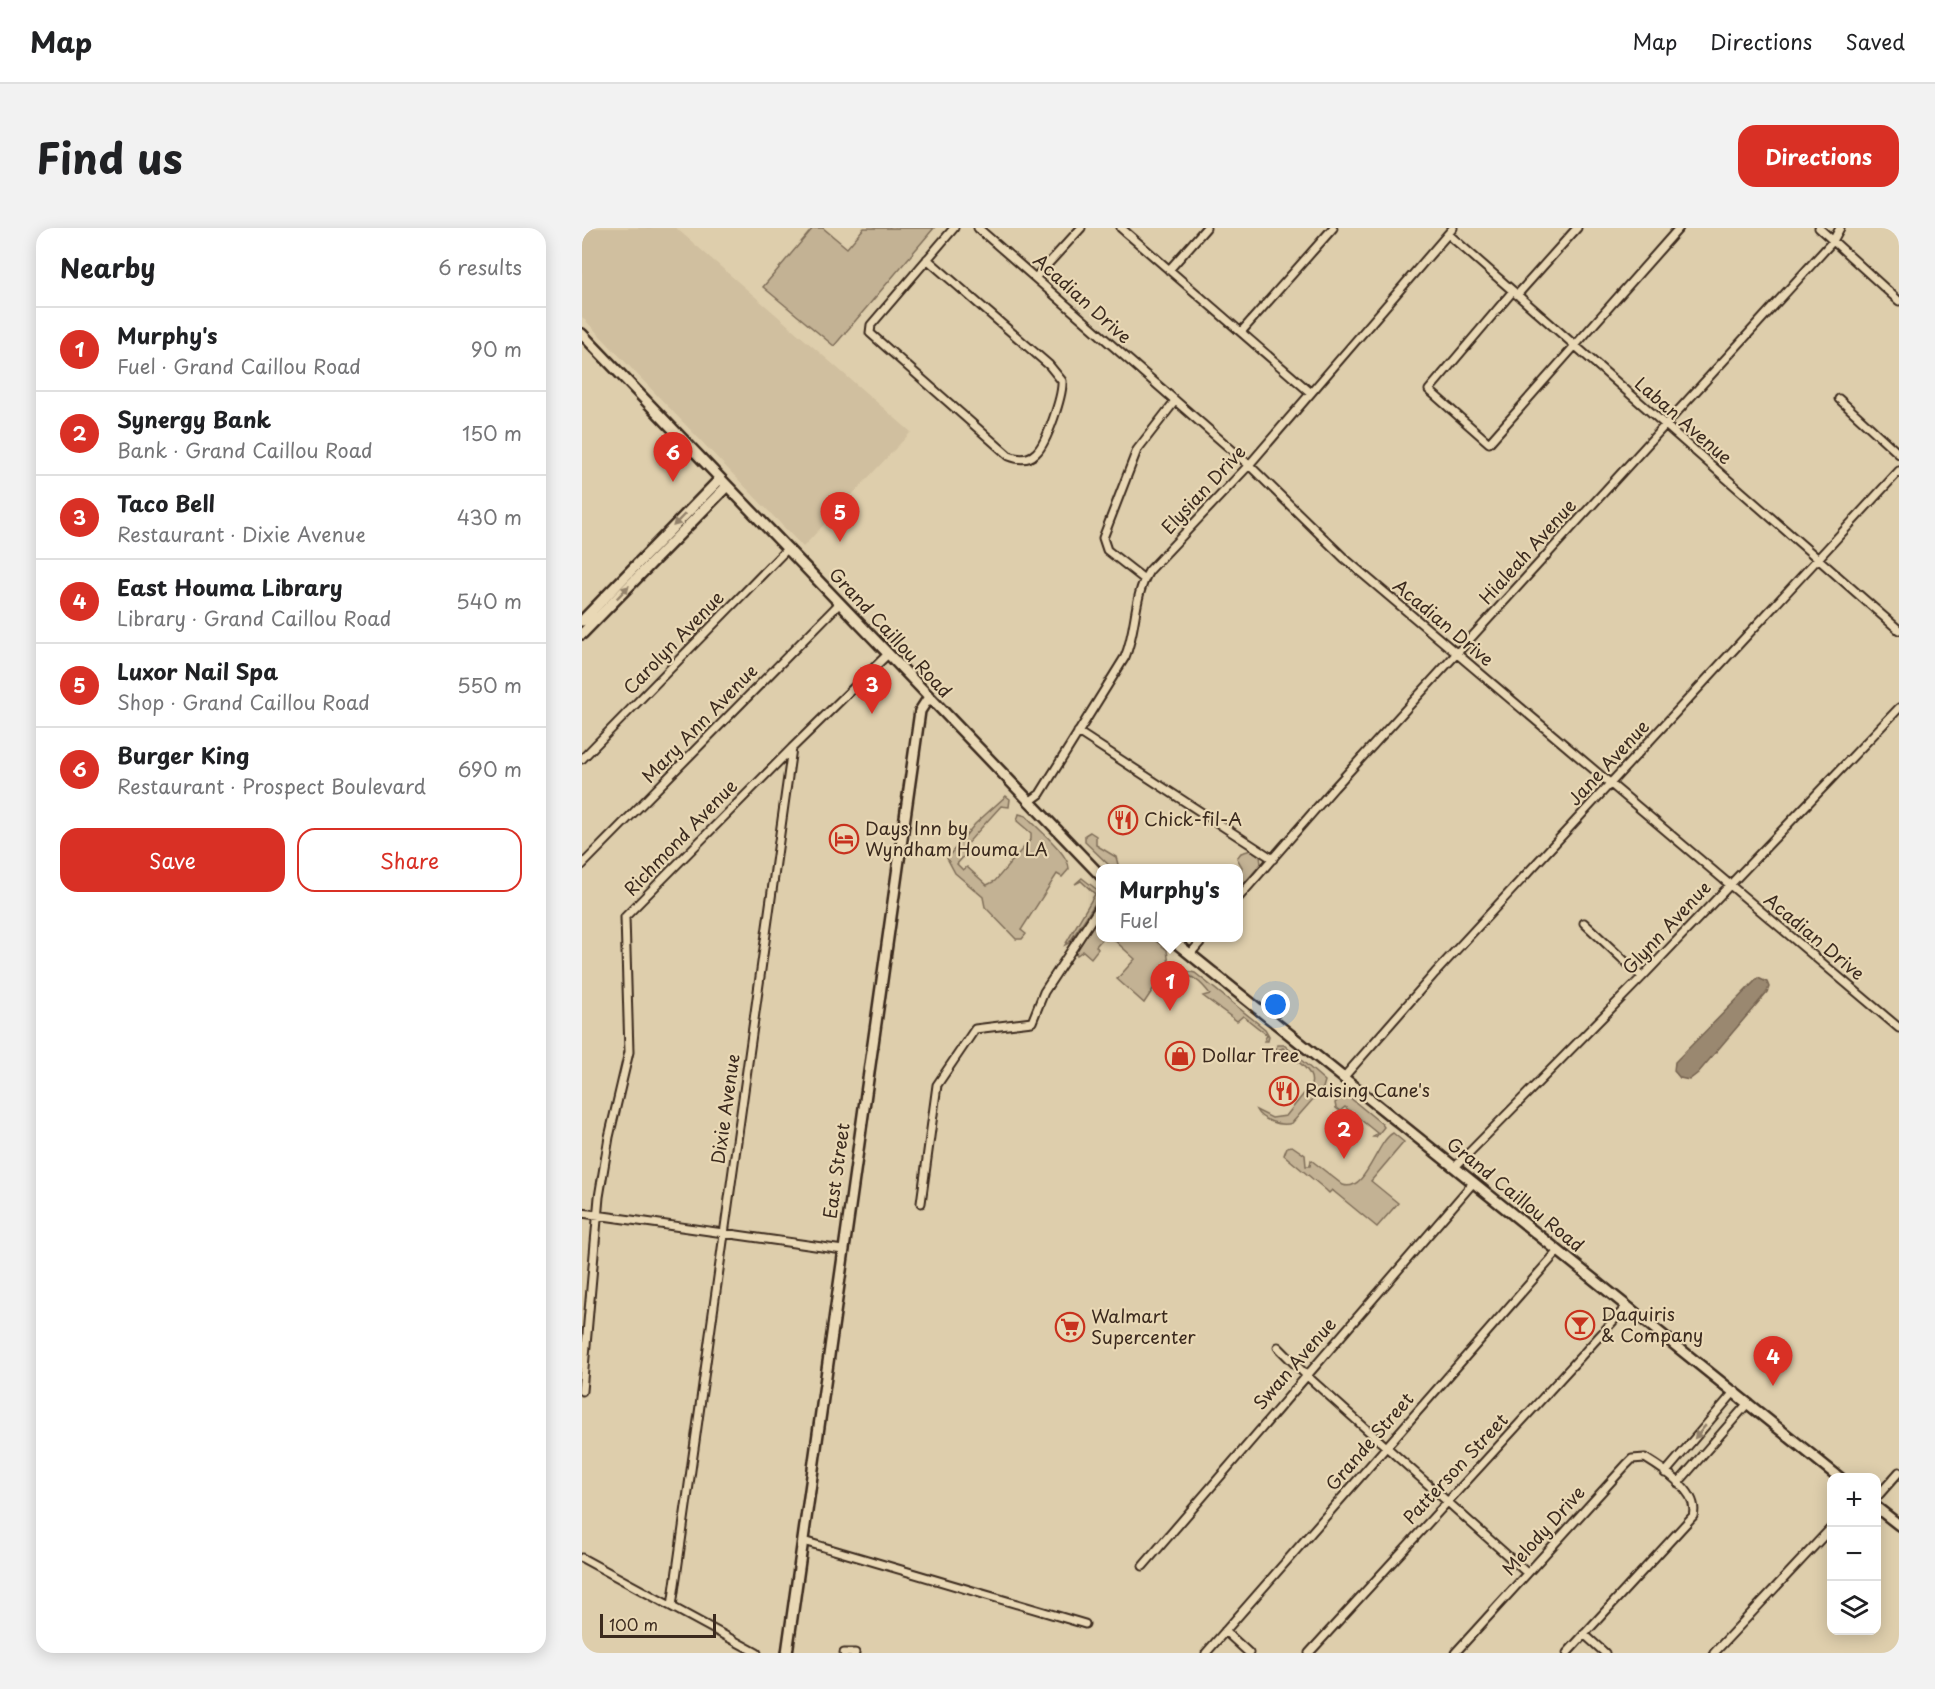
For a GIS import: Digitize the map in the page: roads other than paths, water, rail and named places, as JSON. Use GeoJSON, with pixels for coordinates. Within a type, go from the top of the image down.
{"type":"FeatureCollection","features":[{"type":"Feature","properties":{"kind":"main road","name":"Grand Caillou Road"},"geometry":{"type":"LineString","coordinates":[[582,334],[1096,871]]}},
{"type":"Feature","properties":{"kind":"main road"},"geometry":{"type":"LineString","coordinates":[[582,621],[724,482]]}},
{"type":"Feature","properties":{"kind":"main road"},"geometry":{"type":"LineString","coordinates":[[582,634],[724,482]]}},
{"type":"Feature","properties":{"kind":"main road","name":"East Street"},"geometry":{"type":"LineString","coordinates":[[787,1653],[920,711],[929,697]]}},
{"type":"Feature","properties":{"kind":"main road","name":"Grand Caillou Road"},"geometry":{"type":"LineString","coordinates":[[1175,942],[1735,1391],[1834,1473]]}},
{"type":"Feature","properties":{"kind":"main road"},"geometry":{"type":"LineString","coordinates":[[1881,1511],[1899,1525]]}},
{"type":"Feature","properties":{"kind":"street"},"geometry":{"type":"LineString","coordinates":[[927,259],[1048,365],[1062,381],[1062,397],[1038,452],[1022,459],[1009,456],[870,333],[871,325],[927,259],[954,228]]}},
{"type":"Feature","properties":{"kind":"street","name":"Acadian Drive"},"geometry":{"type":"LineString","coordinates":[[978,228],[1249,465],[1344,558],[1899,1028]]}},
{"type":"Feature","properties":{"kind":"street"},"geometry":{"type":"LineString","coordinates":[[1035,278],[1081,228]]}},
{"type":"Feature","properties":{"kind":"street"},"geometry":{"type":"LineString","coordinates":[[1121,228],[1311,393]]}},
{"type":"Feature","properties":{"kind":"street"},"geometry":{"type":"LineString","coordinates":[[1169,270],[1206,228]]}},
{"type":"Feature","properties":{"kind":"street"},"geometry":{"type":"LineString","coordinates":[[1241,332],[1333,228]]}},
{"type":"Feature","properties":{"kind":"street"},"geometry":{"type":"LineString","coordinates":[[1577,228],[1515,293],[1429,390],[1489,443],[1679,228]]}},
{"type":"Feature","properties":{"kind":"street"},"geometry":{"type":"LineString","coordinates":[[1819,228],[1899,301]]}},
{"type":"Feature","properties":{"kind":"street","name":"Hialeah Avenue"},"geometry":{"type":"LineString","coordinates":[[1243,893],[1456,654],[1833,241],[1840,228]]}},
{"type":"Feature","properties":{"kind":"street","name":"Laban Avenue"},"geometry":{"type":"LineString","coordinates":[[1451,231],[1515,293],[1899,630]]}},
{"type":"Feature","properties":{"kind":"street","name":"Elysian Drive"},"geometry":{"type":"LineString","coordinates":[[1029,802],[1040,794],[1128,649],[1144,579],[1249,465],[1451,231]]}},
{"type":"Feature","properties":{"kind":"street"},"geometry":{"type":"LineString","coordinates":[[1839,399],[1899,454]]}},
{"type":"Feature","properties":{"kind":"street"},"geometry":{"type":"LineString","coordinates":[[1144,579],[1107,550],[1103,544],[1103,538],[1137,450],[1175,401]]}},
{"type":"Feature","properties":{"kind":"street","name":"Jane Avenue"},"geometry":{"type":"LineString","coordinates":[[1343,1078],[1435,973],[1899,471]]}},
{"type":"Feature","properties":{"kind":"street","name":"Carolyn Avenue"},"geometry":{"type":"LineString","coordinates":[[582,759],[788,548]]}},
{"type":"Feature","properties":{"kind":"street","name":"Mary Ann Avenue"},"geometry":{"type":"LineString","coordinates":[[582,865],[839,604]]}},
{"type":"Feature","properties":{"kind":"street"},"geometry":{"type":"LineString","coordinates":[[792,748],[888,654]]}},
{"type":"Feature","properties":{"kind":"street","name":"Glynn Avenue"},"geometry":{"type":"LineString","coordinates":[[1455,1167],[1642,977],[1899,708]]}},
{"type":"Feature","properties":{"kind":"street"},"geometry":{"type":"LineString","coordinates":[[1078,732],[1273,859]]}},
{"type":"Feature","properties":{"kind":"street","name":"Richmond Avenue"},"geometry":{"type":"LineString","coordinates":[[582,1391],[597,1215],[609,1137],[629,1052],[625,917],[792,748]]}},
{"type":"Feature","properties":{"kind":"street","name":"Dixie Avenue"},"geometry":{"type":"LineString","coordinates":[[672,1606],[792,748]]}},
{"type":"Feature","properties":{"kind":"street"},"geometry":{"type":"LineString","coordinates":[[921,1203],[937,1085],[975,1029],[1032,1022],[1044,992],[1096,913]]}},
{"type":"Feature","properties":{"kind":"street"},"geometry":{"type":"LineString","coordinates":[[1584,923],[1642,977]]}},
{"type":"Feature","properties":{"kind":"street"},"geometry":{"type":"LineString","coordinates":[[1190,954],[1200,942]]}},
{"type":"Feature","properties":{"kind":"street","name":"Swan Avenue"},"geometry":{"type":"LineString","coordinates":[[1143,1566],[1473,1183]]}},
{"type":"Feature","properties":{"kind":"street"},"geometry":{"type":"LineString","coordinates":[[582,1213],[843,1250]]}},
{"type":"Feature","properties":{"kind":"street","name":"Grande Street"},"geometry":{"type":"LineString","coordinates":[[1206,1653],[1558,1251]]}},
{"type":"Feature","properties":{"kind":"street","name":"Patterson Street"},"geometry":{"type":"LineString","coordinates":[[1309,1653],[1627,1306]]}},
{"type":"Feature","properties":{"kind":"street"},"geometry":{"type":"LineString","coordinates":[[1278,1347],[1306,1375],[1387,1445],[1527,1573]]}},
{"type":"Feature","properties":{"kind":"street"},"geometry":{"type":"LineString","coordinates":[[1665,1473],[1735,1391]]}},
{"type":"Feature","properties":{"kind":"street"},"geometry":{"type":"LineString","coordinates":[[1678,1483],[1748,1403]]}},
{"type":"Feature","properties":{"kind":"street","name":"Melody Drive"},"geometry":{"type":"LineString","coordinates":[[1455,1653],[1632,1459],[1645,1458],[1678,1483],[1692,1498],[1695,1505],[1693,1516],[1567,1653]]}},
{"type":"Feature","properties":{"kind":"street"},"geometry":{"type":"LineString","coordinates":[[1881,1492],[1899,1472]]}},
{"type":"Feature","properties":{"kind":"street"},"geometry":{"type":"LineString","coordinates":[[1714,1653],[1827,1532]]}},
{"type":"Feature","properties":{"kind":"street"},"geometry":{"type":"LineString","coordinates":[[803,1541],[1085,1624]]}},
{"type":"Feature","properties":{"kind":"street"},"geometry":{"type":"LineString","coordinates":[[582,1558],[757,1653]]}},
{"type":"Feature","properties":{"kind":"street"},"geometry":{"type":"LineString","coordinates":[[1225,1631],[1249,1653]]}},
{"type":"Feature","properties":{"kind":"street"},"geometry":{"type":"LineString","coordinates":[[1584,1634],[1605,1653]]}},
{"type":"Feature","properties":{"kind":"street"},"geometry":{"type":"LineString","coordinates":[[844,1653],[855,1653]]}},
{"type":"Feature","properties":{"kind":"place","name":"Burger King"},"geometry":{"type":"Point","coordinates":[673,482]}},
{"type":"Feature","properties":{"kind":"place","name":"Luxor Nail Spa"},"geometry":{"type":"Point","coordinates":[840,542]}},
{"type":"Feature","properties":{"kind":"place","name":"Taco Bell"},"geometry":{"type":"Point","coordinates":[872,714]}},
{"type":"Feature","properties":{"kind":"place","name":"Chick-fil-A"},"geometry":{"type":"Point","coordinates":[1123,820]}},
{"type":"Feature","properties":{"kind":"place","name":"Days Inn by Wyndham Houma LA"},"geometry":{"type":"Point","coordinates":[844,839]}},
{"type":"Feature","properties":{"kind":"place","name":"Murphy's"},"geometry":{"type":"Point","coordinates":[1170,1011]}},
{"type":"Feature","properties":{"kind":"place","name":"Dollar Tree"},"geometry":{"type":"Point","coordinates":[1180,1056]}},
{"type":"Feature","properties":{"kind":"place","name":"Raising Cane's"},"geometry":{"type":"Point","coordinates":[1284,1091]}},
{"type":"Feature","properties":{"kind":"place","name":"Synergy Bank"},"geometry":{"type":"Point","coordinates":[1344,1159]}},
{"type":"Feature","properties":{"kind":"place","name":"Daquiris & Company"},"geometry":{"type":"Point","coordinates":[1580,1325]}},
{"type":"Feature","properties":{"kind":"place","name":"Walmart Supercenter"},"geometry":{"type":"Point","coordinates":[1070,1327]}},
{"type":"Feature","properties":{"kind":"place","name":"East Houma Library"},"geometry":{"type":"Point","coordinates":[1773,1386]}}]}
